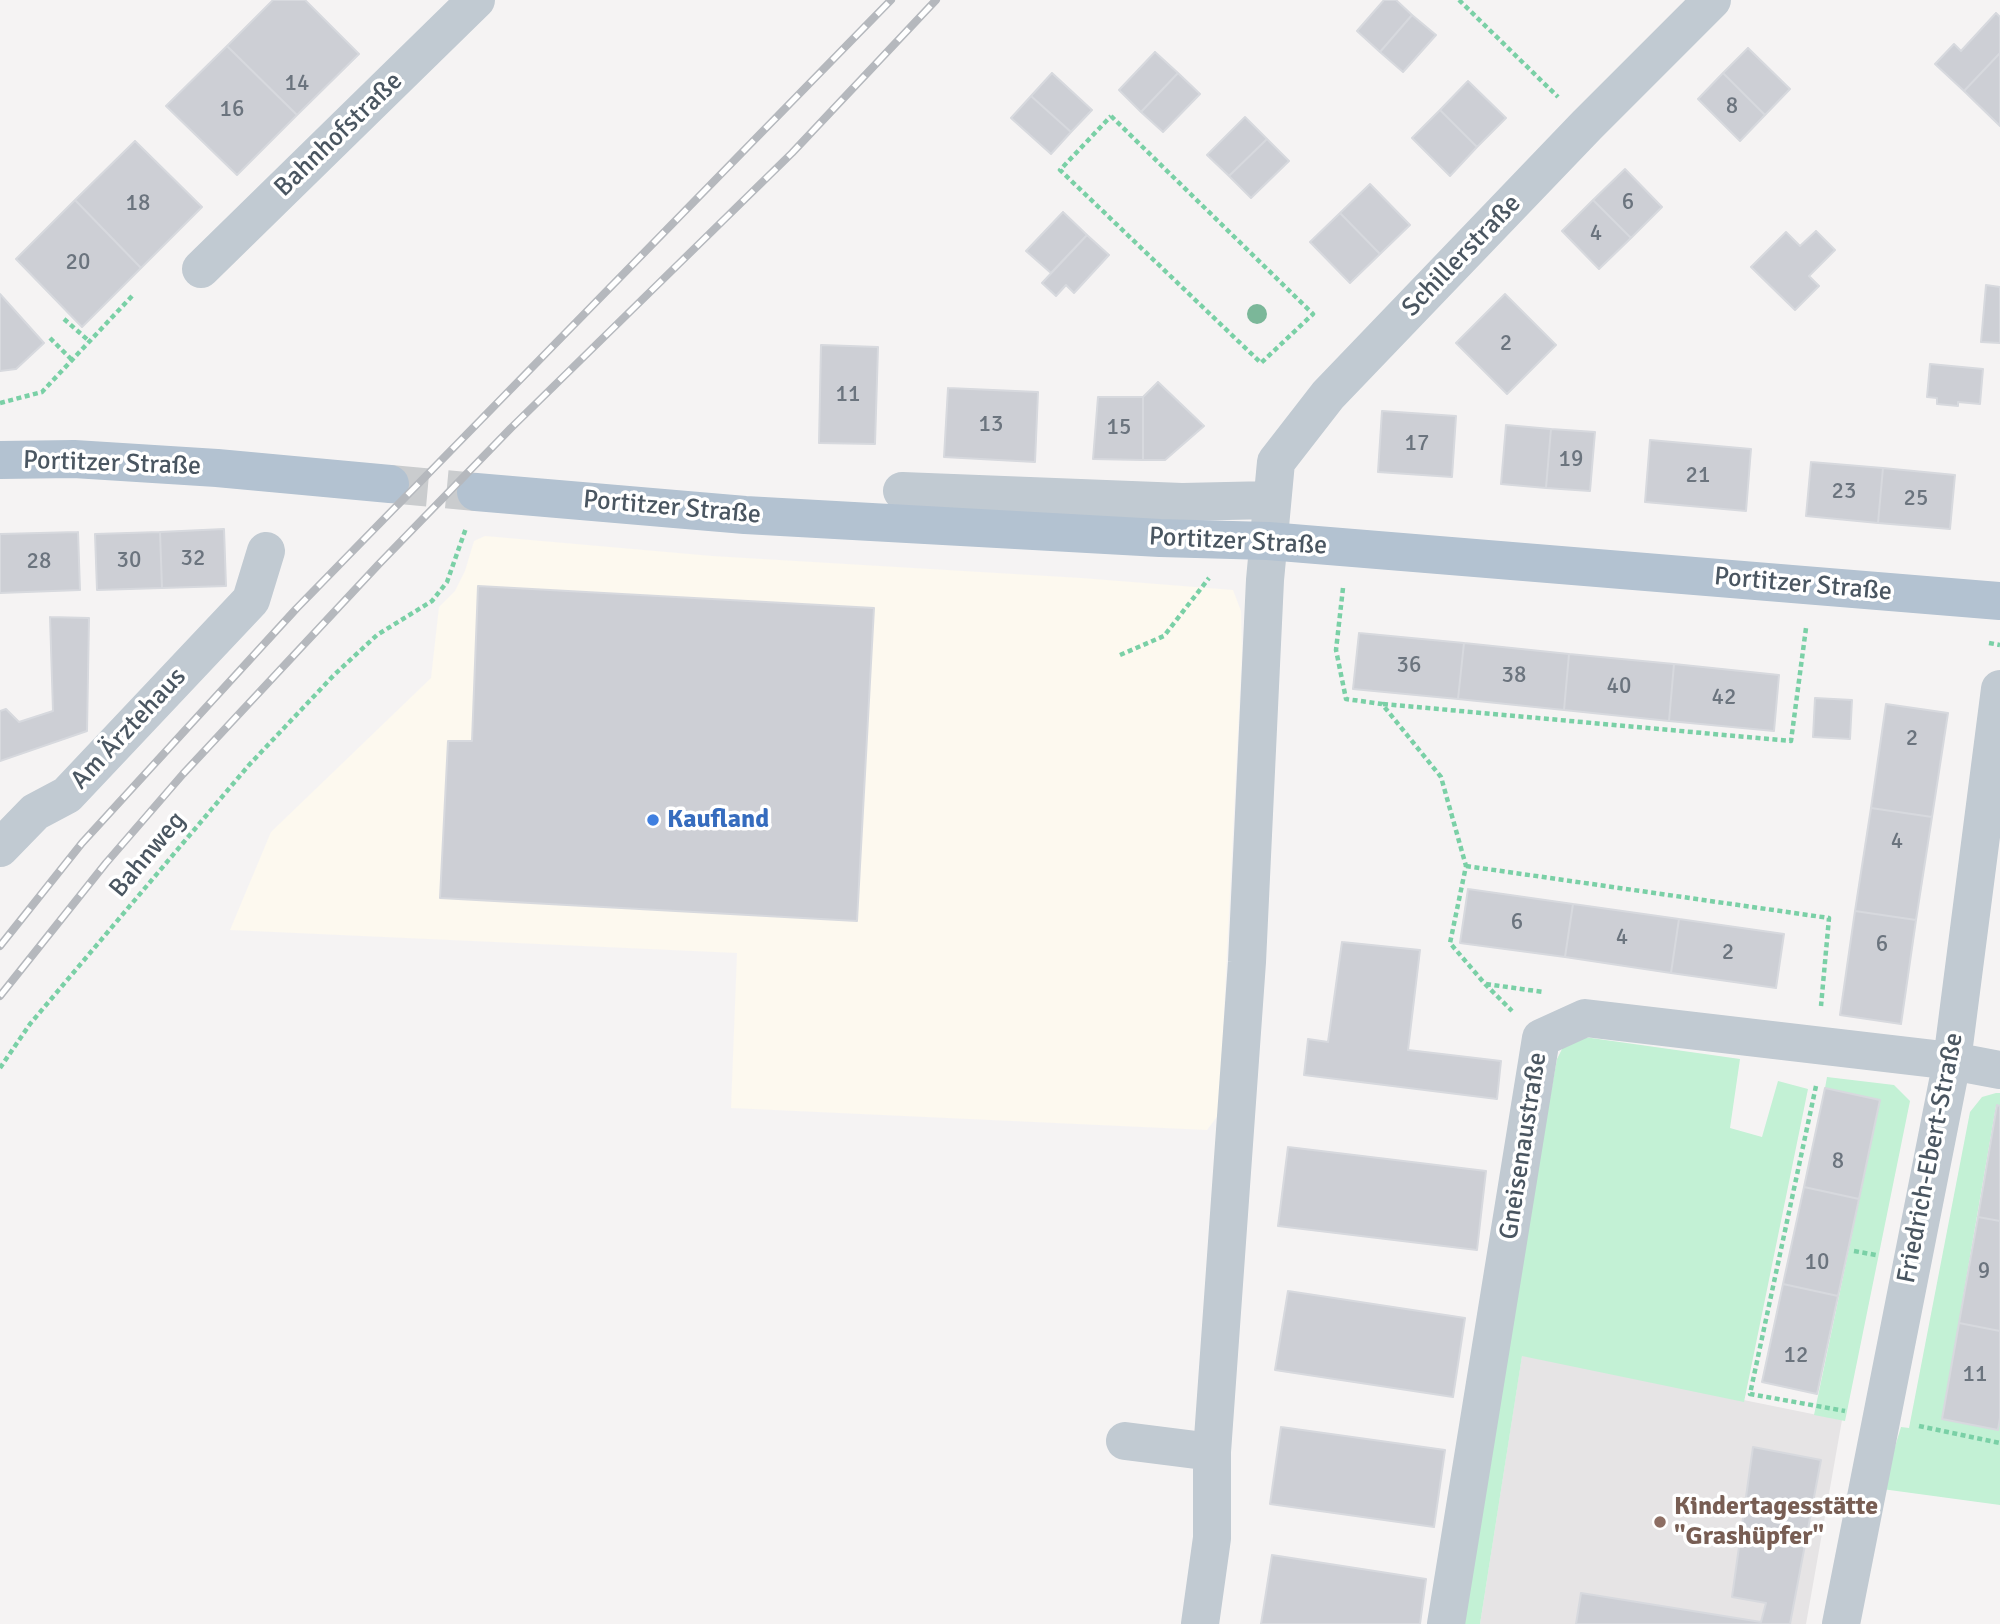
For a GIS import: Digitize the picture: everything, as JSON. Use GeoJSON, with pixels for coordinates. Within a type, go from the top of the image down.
{"type":"FeatureCollection","features":[{"type":"Feature","properties":{"kind":"main road","name":"Portitzer Straße"},"geometry":{"type":"LineString","coordinates":[[0,460],[100,460],[390,484]]}},
{"type":"Feature","properties":{"kind":"main road","name":"Portitzer Straße"},"geometry":{"type":"LineString","coordinates":[[471,508],[745,515],[1268,541],[2000,601]]}},
{"type":"Feature","properties":{"kind":"street","name":"Bahnhofstraße"},"geometry":{"type":"LineString","coordinates":[[201,269],[476,0]]}},
{"type":"Feature","properties":{"kind":"street","name":"Schillerstraße"},"geometry":{"type":"LineString","coordinates":[[1200,1624],[1212,1538],[1212,1452],[1247,962],[1268,541],[1276,462],[1328,395],[1597,115],[1712,0]]}},
{"type":"Feature","properties":{"kind":"street"},"geometry":{"type":"LineString","coordinates":[[902,491],[1182,502],[1271,500]]}},
{"type":"Feature","properties":{"kind":"street","name":"Am Ärztehaus"},"geometry":{"type":"LineString","coordinates":[[4,836],[36,812],[67,795],[251,600],[266,551]]}},
{"type":"Feature","properties":{"kind":"street","name":"Friedrich-Ebert-Straße"},"geometry":{"type":"LineString","coordinates":[[1841,1624],[1952,1061],[2000,689]]}},
{"type":"Feature","properties":{"kind":"street","name":"Gneisenaustraße"},"geometry":{"type":"LineString","coordinates":[[1446,1624],[1541,1038],[1585,1018],[1952,1061],[2000,1070]]}},
{"type":"Feature","properties":{"kind":"street"},"geometry":{"type":"LineString","coordinates":[[1125,1441],[1212,1452]]}},
{"type":"Feature","properties":{"kind":"path"},"geometry":{"type":"LineString","coordinates":[[1459,0],[1561,100]]}},
{"type":"Feature","properties":{"kind":"path"},"geometry":{"type":"LineString","coordinates":[[1111,116],[1313,314],[1261,363],[1060,170],[1111,116]]}},
{"type":"Feature","properties":{"kind":"path"},"geometry":{"type":"LineString","coordinates":[[0,403],[42,392],[133,295]]}},
{"type":"Feature","properties":{"kind":"path"},"geometry":{"type":"LineString","coordinates":[[64,319],[89,341]]}},
{"type":"Feature","properties":{"kind":"path"},"geometry":{"type":"LineString","coordinates":[[50,338],[71,359]]}},
{"type":"Feature","properties":{"kind":"path","name":"Bahnweg"},"geometry":{"type":"LineString","coordinates":[[0,1068],[30,1024],[249,765],[334,675],[377,635],[432,601],[447,582],[471,508]]}},
{"type":"Feature","properties":{"kind":"path"},"geometry":{"type":"LineString","coordinates":[[1120,655],[1164,636],[1210,577]]}},
{"type":"Feature","properties":{"kind":"path"},"geometry":{"type":"LineString","coordinates":[[1343,587],[1336,650],[1346,699],[1791,741],[1807,628]]}},
{"type":"Feature","properties":{"kind":"path"},"geometry":{"type":"LineString","coordinates":[[1382,704],[1441,777],[1466,866],[1450,943],[1485,984],[1541,1038]]}},
{"type":"Feature","properties":{"kind":"path"},"geometry":{"type":"LineString","coordinates":[[1466,866],[1829,918],[1820,1015]]}},
{"type":"Feature","properties":{"kind":"path"},"geometry":{"type":"LineString","coordinates":[[1817,1083],[1750,1394],[2000,1443]]}},
{"type":"Feature","properties":{"kind":"shaded area"},"geometry":{"type":"Polygon","coordinates":[[[485,536],[712,556],[1233,590],[1241,611],[1242,651],[1219,1114],[1207,1130],[731,1108],[737,953],[230,930],[271,832],[431,678],[439,607],[455,591],[465,571],[474,541],[485,536]]]}},
{"type":"Feature","properties":{"kind":"shaded area","name":"Kindertagesstätte \"Grashüpfer\""},"geometry":{"type":"Polygon","coordinates":[[[1522,1355],[1842,1420],[1806,1624],[1480,1624],[1522,1355]]]}},
{"type":"Feature","properties":{"kind":"green space"},"geometry":{"type":"Polygon","coordinates":[[[1584,1037],[1740,1059],[1730,1128],[1762,1137],[1778,1081],[1808,1089],[1744,1402],[1522,1356],[1480,1624],[1462,1624],[1503,1354],[1557,1059],[1564,1045],[1584,1037]]]}},
{"type":"Feature","properties":{"kind":"green space"},"geometry":{"type":"Polygon","coordinates":[[[1827,1077],[1894,1085],[1910,1101],[1845,1421],[1814,1415],[1880,1101],[1825,1088],[1827,1077]]]}},
{"type":"Feature","properties":{"kind":"green space"},"geometry":{"type":"Polygon","coordinates":[[[2000,1093],[2000,1106],[1996,1106],[1942,1419],[1997,1430],[2000,1418],[2000,1505],[1882,1489],[1901,1427],[1909,1428],[1970,1112],[1982,1097],[2000,1093]]]}},
{"type":"Feature","properties":{"kind":"building"},"geometry":{"type":"Polygon","coordinates":[[[273,0],[305,0],[359,54],[297,115],[227,46],[273,0]]]}},
{"type":"Feature","properties":{"kind":"building"},"geometry":{"type":"Polygon","coordinates":[[[1384,0],[1396,0],[1412,15],[1380,52],[1357,31],[1384,0]]]}},
{"type":"Feature","properties":{"kind":"building"},"geometry":{"type":"Polygon","coordinates":[[[1996,13],[2000,17],[2000,53],[1964,91],[1935,64],[1954,44],[1961,51],[1996,13]]]}},
{"type":"Feature","properties":{"kind":"building"},"geometry":{"type":"Polygon","coordinates":[[[1412,15],[1436,35],[1403,72],[1380,52],[1412,15]]]}},
{"type":"Feature","properties":{"kind":"building"},"geometry":{"type":"Polygon","coordinates":[[[227,46],[297,115],[237,175],[166,106],[227,46]]]}},
{"type":"Feature","properties":{"kind":"building"},"geometry":{"type":"Polygon","coordinates":[[[1748,48],[1790,89],[1765,115],[1723,73],[1748,48]]]}},
{"type":"Feature","properties":{"kind":"building"},"geometry":{"type":"Polygon","coordinates":[[[1155,52],[1178,73],[1141,112],[1119,90],[1155,52]]]}},
{"type":"Feature","properties":{"kind":"building"},"geometry":{"type":"Polygon","coordinates":[[[2000,53],[2000,126],[1964,91],[2000,53]]]}},
{"type":"Feature","properties":{"kind":"building"},"geometry":{"type":"Polygon","coordinates":[[[1052,73],[1092,110],[1071,132],[1031,96],[1052,73]]]}},
{"type":"Feature","properties":{"kind":"building"},"geometry":{"type":"Polygon","coordinates":[[[1178,73],[1200,94],[1163,132],[1141,112],[1178,73]]]}},
{"type":"Feature","properties":{"kind":"building"},"geometry":{"type":"Polygon","coordinates":[[[1723,73],[1765,115],[1740,141],[1698,99],[1723,73]]]}},
{"type":"Feature","properties":{"kind":"building"},"geometry":{"type":"Polygon","coordinates":[[[1468,81],[1506,118],[1477,147],[1440,110],[1468,81]]]}},
{"type":"Feature","properties":{"kind":"building"},"geometry":{"type":"Polygon","coordinates":[[[1031,96],[1071,132],[1051,154],[1011,118],[1031,96]]]}},
{"type":"Feature","properties":{"kind":"building"},"geometry":{"type":"Polygon","coordinates":[[[1440,110],[1477,147],[1450,176],[1412,138],[1440,110]]]}},
{"type":"Feature","properties":{"kind":"building"},"geometry":{"type":"Polygon","coordinates":[[[1245,117],[1267,139],[1229,176],[1207,155],[1245,117]]]}},
{"type":"Feature","properties":{"kind":"building"},"geometry":{"type":"Polygon","coordinates":[[[1267,139],[1289,161],[1251,198],[1229,176],[1267,139]]]}},
{"type":"Feature","properties":{"kind":"building"},"geometry":{"type":"Polygon","coordinates":[[[135,141],[202,207],[141,268],[75,200],[135,141]]]}},
{"type":"Feature","properties":{"kind":"building"},"geometry":{"type":"Polygon","coordinates":[[[1625,169],[1662,207],[1631,238],[1593,200],[1625,169]]]}},
{"type":"Feature","properties":{"kind":"building"},"geometry":{"type":"Polygon","coordinates":[[[1370,184],[1410,225],[1380,254],[1340,213],[1370,184]]]}},
{"type":"Feature","properties":{"kind":"building"},"geometry":{"type":"Polygon","coordinates":[[[75,200],[141,268],[82,327],[16,259],[75,200]]]}},
{"type":"Feature","properties":{"kind":"building"},"geometry":{"type":"Polygon","coordinates":[[[1593,200],[1631,238],[1599,269],[1562,231],[1593,200]]]}},
{"type":"Feature","properties":{"kind":"building"},"geometry":{"type":"Polygon","coordinates":[[[1063,212],[1087,235],[1051,273],[1026,251],[1063,212]]]}},
{"type":"Feature","properties":{"kind":"building"},"geometry":{"type":"Polygon","coordinates":[[[1340,213],[1380,254],[1350,283],[1310,242],[1340,213]]]}},
{"type":"Feature","properties":{"kind":"building"},"geometry":{"type":"Polygon","coordinates":[[[1816,231],[1835,250],[1809,276],[1819,286],[1795,310],[1751,267],[1786,232],[1800,246],[1816,231]]]}},
{"type":"Feature","properties":{"kind":"building"},"geometry":{"type":"Polygon","coordinates":[[[1087,235],[1109,255],[1074,293],[1066,285],[1056,296],[1042,283],[1087,235]]]}},
{"type":"Feature","properties":{"kind":"building"},"geometry":{"type":"Polygon","coordinates":[[[1986,285],[2000,287],[2000,343],[1981,342],[1986,285]]]}},
{"type":"Feature","properties":{"kind":"building"},"geometry":{"type":"Polygon","coordinates":[[[0,294],[44,343],[16,369],[0,371],[0,294]]]}},
{"type":"Feature","properties":{"kind":"building"},"geometry":{"type":"Polygon","coordinates":[[[1505,294],[1556,345],[1507,394],[1456,343],[1505,294]]]}},
{"type":"Feature","properties":{"kind":"building"},"geometry":{"type":"Polygon","coordinates":[[[821,345],[878,347],[875,444],[819,443],[821,345]]]}},
{"type":"Feature","properties":{"kind":"building"},"geometry":{"type":"Polygon","coordinates":[[[1930,364],[1983,369],[1980,404],[1937,404],[1937,398],[1927,397],[1930,364]]]}},
{"type":"Feature","properties":{"kind":"building"},"geometry":{"type":"Polygon","coordinates":[[[1158,382],[1204,426],[1165,460],[1143,460],[1143,397],[1158,382]]]}},
{"type":"Feature","properties":{"kind":"building"},"geometry":{"type":"Polygon","coordinates":[[[948,388],[1038,392],[1035,462],[944,457],[948,388]]]}},
{"type":"Feature","properties":{"kind":"building"},"geometry":{"type":"Polygon","coordinates":[[[1098,397],[1143,397],[1143,460],[1093,459],[1098,397]]]}},
{"type":"Feature","properties":{"kind":"building"},"geometry":{"type":"Polygon","coordinates":[[[1382,411],[1456,416],[1452,477],[1378,472],[1382,411]]]}},
{"type":"Feature","properties":{"kind":"building"},"geometry":{"type":"Polygon","coordinates":[[[1506,425],[1551,429],[1546,488],[1501,484],[1506,425]]]}},
{"type":"Feature","properties":{"kind":"building"},"geometry":{"type":"Polygon","coordinates":[[[1551,429],[1595,432],[1590,491],[1546,488],[1551,429]]]}},
{"type":"Feature","properties":{"kind":"building"},"geometry":{"type":"Polygon","coordinates":[[[1650,440],[1751,449],[1746,511],[1645,502],[1650,440]]]}},
{"type":"Feature","properties":{"kind":"building"},"geometry":{"type":"Polygon","coordinates":[[[1811,462],[1883,468],[1878,523],[1806,516],[1811,462]]]}},
{"type":"Feature","properties":{"kind":"building"},"geometry":{"type":"Polygon","coordinates":[[[1883,468],[1955,475],[1950,529],[1878,523],[1883,468]]]}},
{"type":"Feature","properties":{"kind":"building"},"geometry":{"type":"Polygon","coordinates":[[[224,529],[226,586],[162,588],[160,532],[224,529]]]}},
{"type":"Feature","properties":{"kind":"building"},"geometry":{"type":"Polygon","coordinates":[[[78,532],[80,590],[0,593],[0,534],[78,532]]]}},
{"type":"Feature","properties":{"kind":"building"},"geometry":{"type":"Polygon","coordinates":[[[160,532],[162,588],[97,590],[95,534],[160,532]]]}},
{"type":"Feature","properties":{"kind":"building","name":"Kaufland"},"geometry":{"type":"Polygon","coordinates":[[[478,586],[874,608],[857,921],[440,898],[448,741],[472,741],[478,586]]]}},
{"type":"Feature","properties":{"kind":"building"},"geometry":{"type":"Polygon","coordinates":[[[50,617],[89,618],[87,731],[0,761],[0,711],[6,709],[19,722],[53,711],[50,617]]]}},
{"type":"Feature","properties":{"kind":"building"},"geometry":{"type":"Polygon","coordinates":[[[1359,633],[1464,643],[1458,699],[1353,689],[1359,633]]]}},
{"type":"Feature","properties":{"kind":"building"},"geometry":{"type":"Polygon","coordinates":[[[1464,643],[1569,654],[1564,710],[1458,699],[1464,643]]]}},
{"type":"Feature","properties":{"kind":"building"},"geometry":{"type":"Polygon","coordinates":[[[1569,654],[1674,664],[1669,721],[1564,710],[1569,654]]]}},
{"type":"Feature","properties":{"kind":"building"},"geometry":{"type":"Polygon","coordinates":[[[1674,664],[1779,675],[1774,731],[1669,721],[1674,664]]]}},
{"type":"Feature","properties":{"kind":"building"},"geometry":{"type":"Polygon","coordinates":[[[1815,698],[1852,700],[1850,739],[1813,737],[1815,698]]]}},
{"type":"Feature","properties":{"kind":"building"},"geometry":{"type":"Polygon","coordinates":[[[1886,704],[1948,713],[1932,817],[1871,808],[1886,704]]]}},
{"type":"Feature","properties":{"kind":"building"},"geometry":{"type":"Polygon","coordinates":[[[1871,808],[1932,817],[1916,920],[1855,911],[1871,808]]]}},
{"type":"Feature","properties":{"kind":"building"},"geometry":{"type":"Polygon","coordinates":[[[1468,889],[1573,904],[1565,957],[1460,943],[1468,889]]]}},
{"type":"Feature","properties":{"kind":"building"},"geometry":{"type":"Polygon","coordinates":[[[1573,904],[1679,919],[1671,973],[1565,957],[1573,904]]]}},
{"type":"Feature","properties":{"kind":"building"},"geometry":{"type":"Polygon","coordinates":[[[1855,911],[1916,920],[1901,1024],[1840,1015],[1855,911]]]}},
{"type":"Feature","properties":{"kind":"building"},"geometry":{"type":"Polygon","coordinates":[[[1679,919],[1784,934],[1776,988],[1671,973],[1679,919]]]}},
{"type":"Feature","properties":{"kind":"building"},"geometry":{"type":"Polygon","coordinates":[[[1342,942],[1420,950],[1408,1050],[1501,1061],[1497,1099],[1304,1075],[1308,1039],[1328,1042],[1342,942]]]}},
{"type":"Feature","properties":{"kind":"building"},"geometry":{"type":"Polygon","coordinates":[[[1825,1088],[1880,1100],[1859,1199],[1804,1187],[1825,1088]]]}},
{"type":"Feature","properties":{"kind":"building"},"geometry":{"type":"Polygon","coordinates":[[[1997,1105],[2000,1106],[2000,1221],[1978,1217],[1997,1105]]]}},
{"type":"Feature","properties":{"kind":"building"},"geometry":{"type":"Polygon","coordinates":[[[1288,1147],[1486,1171],[1477,1250],[1278,1226],[1288,1147]]]}},
{"type":"Feature","properties":{"kind":"building"},"geometry":{"type":"Polygon","coordinates":[[[1804,1187],[1859,1199],[1838,1296],[1783,1284],[1804,1187]]]}},
{"type":"Feature","properties":{"kind":"building"},"geometry":{"type":"Polygon","coordinates":[[[1978,1217],[2000,1221],[2000,1331],[1959,1323],[1978,1217]]]}},
{"type":"Feature","properties":{"kind":"building"},"geometry":{"type":"Polygon","coordinates":[[[1783,1284],[1838,1296],[1817,1394],[1762,1382],[1783,1284]]]}},
{"type":"Feature","properties":{"kind":"building"},"geometry":{"type":"Polygon","coordinates":[[[1288,1291],[1465,1318],[1453,1397],[1275,1370],[1288,1291]]]}},
{"type":"Feature","properties":{"kind":"building"},"geometry":{"type":"Polygon","coordinates":[[[1959,1323],[2000,1331],[1998,1430],[1942,1419],[1959,1323]]]}},
{"type":"Feature","properties":{"kind":"building"},"geometry":{"type":"Polygon","coordinates":[[[1281,1427],[1445,1450],[1434,1527],[1270,1504],[1281,1427]]]}},
{"type":"Feature","properties":{"kind":"building"},"geometry":{"type":"Polygon","coordinates":[[[1753,1447],[1821,1460],[1790,1624],[1576,1624],[1581,1593],[1761,1622],[1766,1603],[1732,1597],[1753,1447]]]}},
{"type":"Feature","properties":{"kind":"building"},"geometry":{"type":"Polygon","coordinates":[[[1272,1555],[1426,1579],[1420,1624],[1261,1624],[1272,1555]]]}},
{"type":"Feature","properties":{"kind":"tunnel"},"geometry":{"type":"LineString","coordinates":[[390,484],[476,492]]}},
{"type":"Feature","properties":{"kind":"railway"},"geometry":{"type":"LineString","coordinates":[[0,946],[82,843],[296,609],[891,0]]}},
{"type":"Feature","properties":{"kind":"railway"},"geometry":{"type":"LineString","coordinates":[[0,996],[106,863],[183,774],[378,565],[511,428],[792,153],[936,0]]}},
{"type":"Feature","properties":{"kind":"place","name":"Kaufland"},"geometry":{"type":"Point","coordinates":[653,820]}},
{"type":"Feature","properties":{"kind":"place","name":"Kindertagesstätte \"Grashüpfer\""},"geometry":{"type":"Point","coordinates":[1660,1522]}}]}
